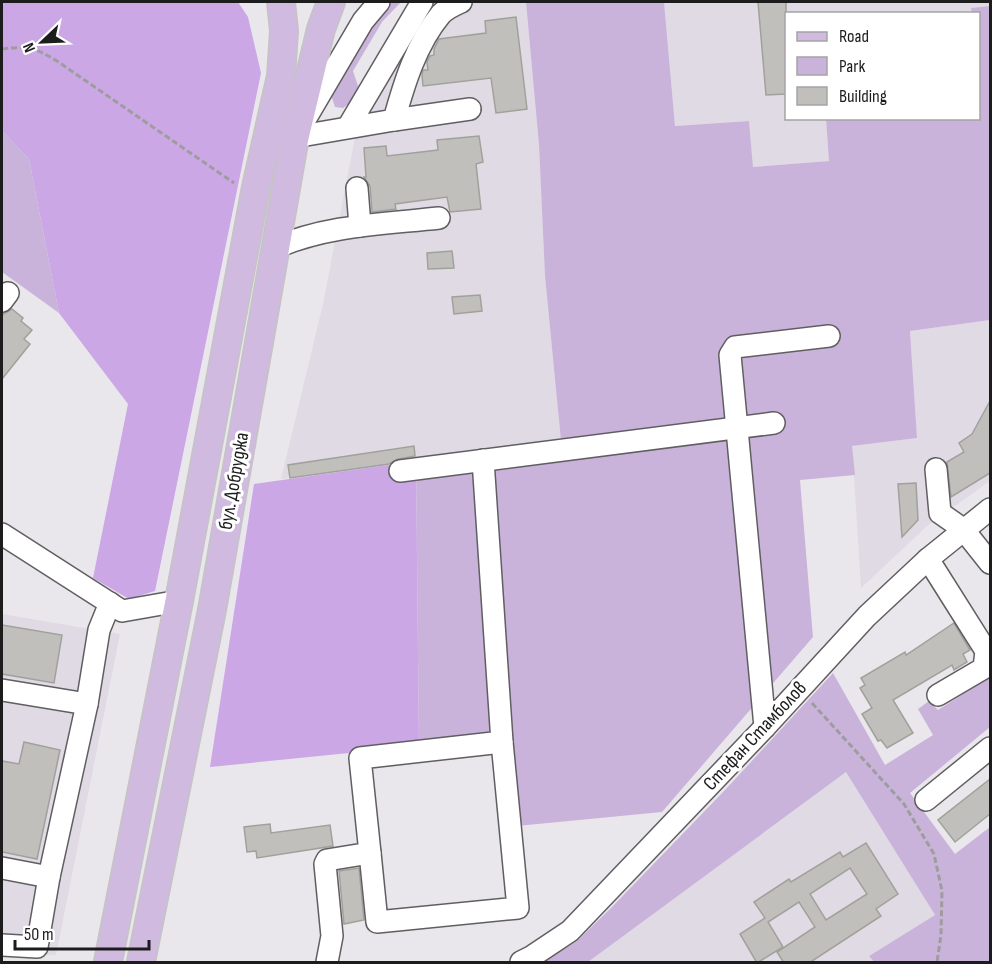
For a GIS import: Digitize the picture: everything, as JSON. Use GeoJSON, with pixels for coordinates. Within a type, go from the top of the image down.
{"type":"FeatureCollection","features":[{"type":"Feature","properties":{"kind":"main road","name":"бул. Добруджа"},"geometry":{"type":"LineString","coordinates":[[108,963],[179,601],[254,197],[281,76],[284,31],[281,2]]}},
{"type":"Feature","properties":{"kind":"main road","name":"бул. Добруджа"},"geometry":{"type":"LineString","coordinates":[[141,963],[212,610],[295,137],[321,29],[332,2]]}},
{"type":"Feature","properties":{"kind":"street"},"geometry":{"type":"LineString","coordinates":[[295,137],[363,21],[379,2]]}},
{"type":"Feature","properties":{"kind":"street"},"geometry":{"type":"LineString","coordinates":[[348,127],[422,2]]}},
{"type":"Feature","properties":{"kind":"street"},"geometry":{"type":"LineString","coordinates":[[394,120],[406,77],[423,43],[442,13],[461,2]]}},
{"type":"Feature","properties":{"kind":"street"},"geometry":{"type":"LineString","coordinates":[[295,137],[470,109]]}},
{"type":"Feature","properties":{"kind":"street"},"geometry":{"type":"LineString","coordinates":[[357,188],[360,226]]}},
{"type":"Feature","properties":{"kind":"street"},"geometry":{"type":"LineString","coordinates":[[275,248],[308,236],[360,226],[439,218]]}},
{"type":"Feature","properties":{"kind":"street"},"geometry":{"type":"LineString","coordinates":[[765,727],[730,355],[735,347],[829,336]]}},
{"type":"Feature","properties":{"kind":"street"},"geometry":{"type":"LineString","coordinates":[[400,471],[774,423]]}},
{"type":"Feature","properties":{"kind":"street"},"geometry":{"type":"LineString","coordinates":[[483,460],[502,742],[518,908],[377,922],[360,758],[502,742]]}},
{"type":"Feature","properties":{"kind":"street"},"geometry":{"type":"LineString","coordinates":[[936,469],[940,513],[963,529],[990,563]]}},
{"type":"Feature","properties":{"kind":"street","name":"Стефан Стамболов"},"geometry":{"type":"LineString","coordinates":[[520,963],[570,931],[765,727],[867,616],[928,559],[990,509]]}},
{"type":"Feature","properties":{"kind":"street"},"geometry":{"type":"LineString","coordinates":[[2,534],[122,611],[179,601]]}},
{"type":"Feature","properties":{"kind":"street"},"geometry":{"type":"LineString","coordinates":[[928,559],[987,651],[984,668],[938,695]]}},
{"type":"Feature","properties":{"kind":"street"},"geometry":{"type":"LineString","coordinates":[[2,945],[37,947],[87,704],[99,630],[110,603]]}},
{"type":"Feature","properties":{"kind":"street"},"geometry":{"type":"LineString","coordinates":[[2,690],[87,704]]}},
{"type":"Feature","properties":{"kind":"street"},"geometry":{"type":"LineString","coordinates":[[926,800],[990,748]]}},
{"type":"Feature","properties":{"kind":"street"},"geometry":{"type":"LineString","coordinates":[[327,963],[332,936],[325,864],[327,860],[370,853]]}},
{"type":"Feature","properties":{"kind":"street"},"geometry":{"type":"LineString","coordinates":[[2,868],[50,877]]}},
{"type":"Feature","properties":{"kind":"path"},"geometry":{"type":"LineString","coordinates":[[2,49],[24,46],[44,53],[254,197]]}},
{"type":"Feature","properties":{"kind":"path"},"geometry":{"type":"LineString","coordinates":[[800,689],[904,804],[934,854],[942,891],[941,935],[937,963]]}},
{"type":"Feature","properties":{"kind":"shaded area"},"geometry":{"type":"Polygon","coordinates":[[[2,2],[238,2],[248,17],[261,73],[155,591],[129,599],[93,578],[128,404],[59,313],[29,159],[2,131],[2,2]]]}},
{"type":"Feature","properties":{"kind":"shaded area"},"geometry":{"type":"Polygon","coordinates":[[[435,2],[526,2],[539,145],[545,276],[561,441],[281,479],[323,304],[355,137],[435,2]]]}},
{"type":"Feature","properties":{"kind":"shaded area"},"geometry":{"type":"Polygon","coordinates":[[[664,2],[990,2],[990,6],[972,8],[972,12],[785,12],[785,120],[826,120],[829,161],[753,167],[749,121],[675,126],[664,2]]]}},
{"type":"Feature","properties":{"kind":"shaded area"},"geometry":{"type":"Polygon","coordinates":[[[990,320],[990,481],[927,526],[861,588],[852,446],[917,438],[910,331],[990,320]]]}},
{"type":"Feature","properties":{"kind":"shaded area"},"geometry":{"type":"Polygon","coordinates":[[[416,461],[419,746],[210,767],[254,484],[416,461]]]}},
{"type":"Feature","properties":{"kind":"shaded area"},"geometry":{"type":"Polygon","coordinates":[[[2,614],[120,634],[56,955],[2,956],[2,614]]]}},
{"type":"Feature","properties":{"kind":"shaded area"},"geometry":{"type":"Polygon","coordinates":[[[846,771],[935,915],[869,956],[874,962],[588,962],[846,771]]]}},
{"type":"Feature","properties":{"kind":"green space"},"geometry":{"type":"Polygon","coordinates":[[[389,2],[401,2],[382,22],[353,71],[359,89],[350,103],[343,108],[335,107],[332,92],[368,26],[389,2]]]}},
{"type":"Feature","properties":{"kind":"green space"},"geometry":{"type":"Polygon","coordinates":[[[526,2],[664,2],[675,126],[749,121],[753,167],[829,161],[826,120],[980,120],[980,12],[972,12],[971,8],[990,6],[990,320],[910,331],[917,438],[852,446],[855,475],[800,480],[813,637],[662,812],[517,826],[507,736],[419,746],[416,461],[561,441],[545,276],[539,145],[526,2]]]}},
{"type":"Feature","properties":{"kind":"green space"},"geometry":{"type":"Polygon","coordinates":[[[2,131],[29,159],[59,313],[2,272],[2,131]]]}},
{"type":"Feature","properties":{"kind":"green space"},"geometry":{"type":"Polygon","coordinates":[[[833,673],[885,765],[933,735],[918,709],[929,701],[938,710],[990,677],[990,727],[910,793],[955,854],[990,827],[990,962],[874,962],[869,956],[935,915],[846,772],[588,962],[544,962],[577,941],[611,908],[725,790],[833,673]]]}},
{"type":"Feature","properties":{"kind":"building"},"geometry":{"type":"Polygon","coordinates":[[[758,2],[786,2],[785,94],[766,95],[758,2]]]}},
{"type":"Feature","properties":{"kind":"building"},"geometry":{"type":"Polygon","coordinates":[[[516,17],[527,109],[496,113],[491,78],[423,86],[423,70],[428,70],[427,62],[430,56],[434,55],[439,39],[486,33],[485,21],[516,17]]]}},
{"type":"Feature","properties":{"kind":"building"},"geometry":{"type":"Polygon","coordinates":[[[479,136],[483,162],[476,164],[481,209],[450,212],[447,197],[395,204],[396,209],[372,212],[370,186],[364,177],[366,177],[364,148],[386,146],[387,156],[438,150],[437,140],[479,136]]]}},
{"type":"Feature","properties":{"kind":"building"},"geometry":{"type":"Polygon","coordinates":[[[452,251],[454,268],[428,269],[427,253],[452,251]]]}},
{"type":"Feature","properties":{"kind":"building"},"geometry":{"type":"Polygon","coordinates":[[[480,295],[482,311],[454,314],[452,297],[480,295]]]}},
{"type":"Feature","properties":{"kind":"building"},"geometry":{"type":"Polygon","coordinates":[[[12,309],[32,330],[24,339],[30,344],[2,379],[2,315],[12,309]]]}},
{"type":"Feature","properties":{"kind":"building"},"geometry":{"type":"Polygon","coordinates":[[[990,401],[990,473],[951,497],[947,462],[964,452],[959,443],[972,434],[990,401]]]}},
{"type":"Feature","properties":{"kind":"building"},"geometry":{"type":"Polygon","coordinates":[[[414,446],[415,456],[398,459],[389,464],[290,478],[288,465],[414,446]]]}},
{"type":"Feature","properties":{"kind":"building"},"geometry":{"type":"Polygon","coordinates":[[[916,483],[918,520],[902,537],[898,484],[916,483]]]}},
{"type":"Feature","properties":{"kind":"building"},"geometry":{"type":"Polygon","coordinates":[[[954,623],[970,650],[963,654],[967,662],[954,670],[952,665],[893,700],[913,733],[887,748],[881,740],[878,741],[862,714],[872,708],[860,688],[865,685],[861,678],[905,652],[906,655],[954,623]]]}},
{"type":"Feature","properties":{"kind":"building"},"geometry":{"type":"Polygon","coordinates":[[[2,625],[62,635],[54,683],[2,674],[2,625]]]}},
{"type":"Feature","properties":{"kind":"building"},"geometry":{"type":"Polygon","coordinates":[[[24,742],[60,750],[37,859],[2,852],[2,761],[19,764],[24,742]]]}},
{"type":"Feature","properties":{"kind":"building"},"geometry":{"type":"Polygon","coordinates":[[[990,779],[990,814],[955,842],[938,820],[990,779]]]}},
{"type":"Feature","properties":{"kind":"building"},"geometry":{"type":"Polygon","coordinates":[[[270,824],[271,833],[330,825],[333,846],[257,858],[256,851],[247,852],[244,827],[270,824]]]}},
{"type":"Feature","properties":{"kind":"building"},"geometry":{"type":"Polygon","coordinates":[[[866,843],[898,894],[876,909],[881,916],[809,963],[784,963],[777,952],[815,927],[799,902],[768,922],[783,947],[757,963],[740,934],[765,918],[754,902],[789,879],[791,882],[840,852],[843,857],[866,843]],[[850,868],[810,894],[826,920],[867,894],[850,868]]]}},
{"type":"Feature","properties":{"kind":"building"},"geometry":{"type":"Polygon","coordinates":[[[359,868],[364,920],[344,924],[339,871],[359,868]]]}}]}
